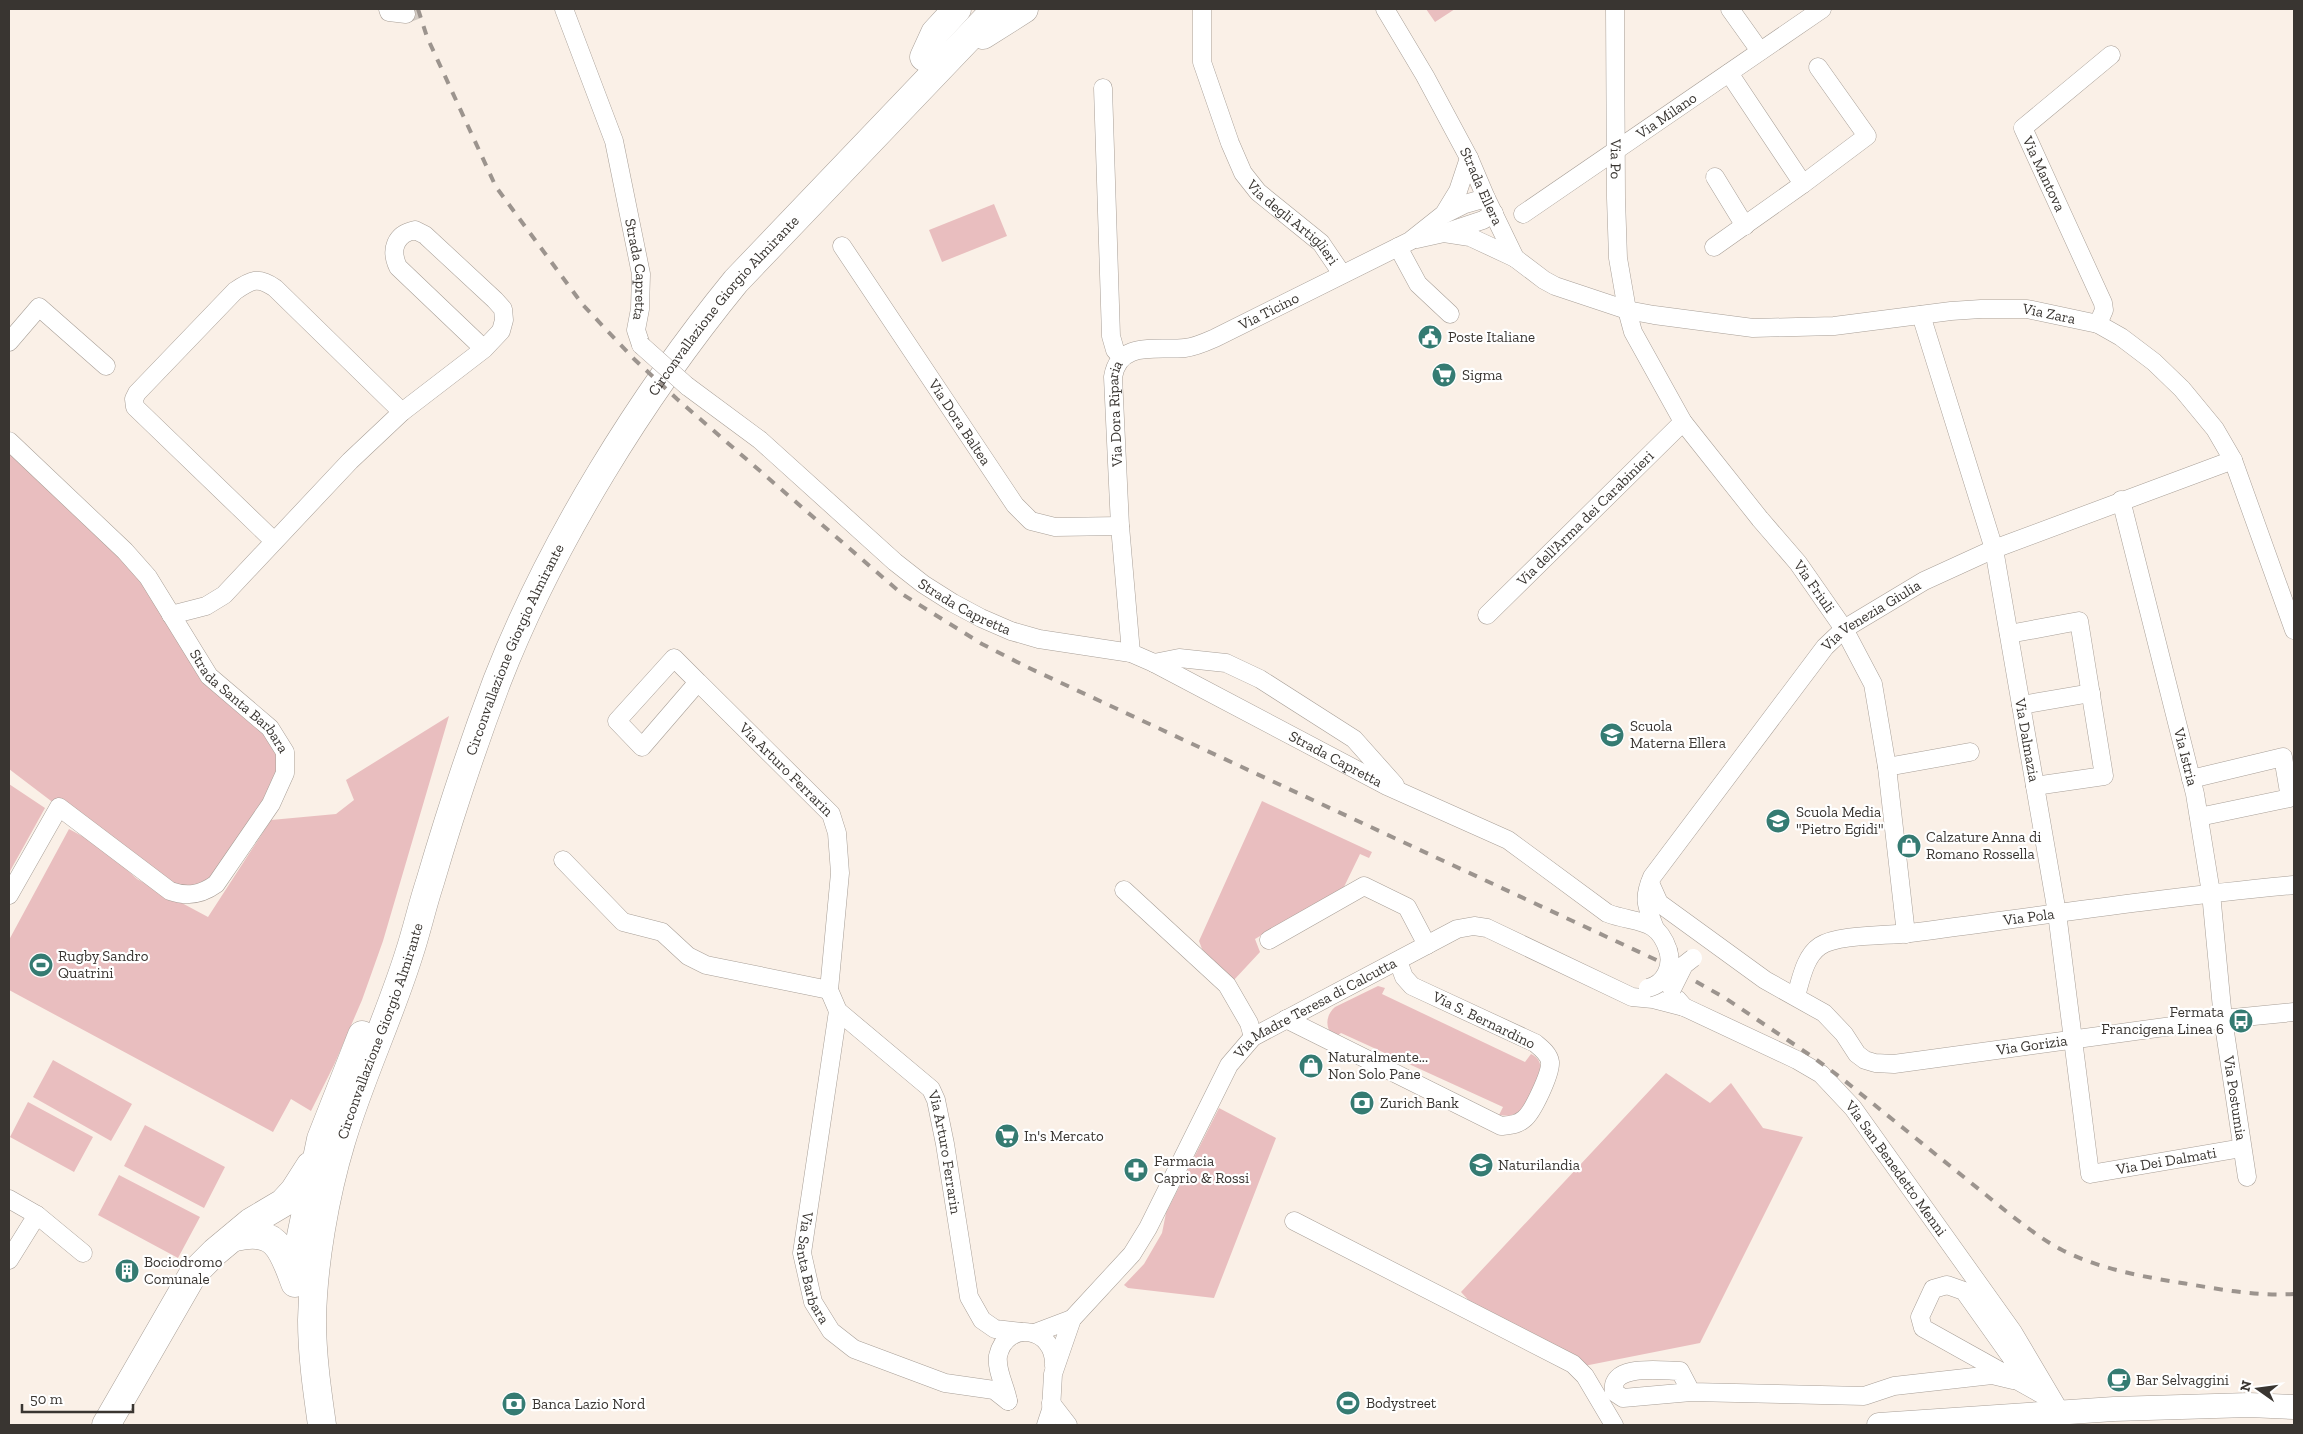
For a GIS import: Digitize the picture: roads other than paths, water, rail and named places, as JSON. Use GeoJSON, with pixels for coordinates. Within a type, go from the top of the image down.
{"type":"FeatureCollection","features":[{"type":"Feature","properties":{"kind":"highway"},"geometry":{"type":"LineString","coordinates":[[957,9],[935,33],[936,57],[1024,9]]}},
{"type":"Feature","properties":{"kind":"highway","name":"Circonvallazione Giorgio Almirante"},"geometry":{"type":"LineString","coordinates":[[322,1425],[315,1379],[312,1320],[316,1264],[330,1183],[339,1149],[395,997],[465,768],[498,679],[520,627],[555,555],[603,472],[700,325],[736,281],[936,57],[972,9]]}},
{"type":"Feature","properties":{"kind":"highway","name":"Circonvallazione Giorgio Almirante"},"geometry":{"type":"LineString","coordinates":[[305,1425],[297,1357],[298,1289],[301,1236],[321,1139],[396,946],[444,777],[469,704],[505,620],[580,480],[667,342],[698,299],[766,223],[936,57],[996,9]]}},
{"type":"Feature","properties":{"kind":"highway"},"geometry":{"type":"LineString","coordinates":[[108,1424],[193,1274],[215,1252],[236,1237],[251,1222],[283,1203],[294,1191],[310,1164],[321,1139]]}},
{"type":"Feature","properties":{"kind":"highway"},"geometry":{"type":"LineString","coordinates":[[236,1237],[253,1234],[262,1235],[279,1244],[298,1289]]}},
{"type":"Feature","properties":{"kind":"main road"},"geometry":{"type":"LineString","coordinates":[[1880,1425],[2058,1407],[2294,1406]]}},
{"type":"Feature","properties":{"kind":"street"},"geometry":{"type":"LineString","coordinates":[[388,9],[389,12],[406,14]]}},
{"type":"Feature","properties":{"kind":"street","name":"Strada Capretta"},"geometry":{"type":"LineString","coordinates":[[564,9],[614,141],[641,274],[640,309],[636,330],[641,345],[687,386],[760,440],[895,562],[923,584],[981,618],[1039,638],[1131,653],[1154,663],[1402,793],[1508,840],[1607,913],[1620,918],[1646,922],[1654,926]]}},
{"type":"Feature","properties":{"kind":"street","name":"Via degli Artiglieri"},"geometry":{"type":"LineString","coordinates":[[1202,9],[1202,62],[1230,143],[1243,173],[1258,192],[1321,243],[1342,274]]}},
{"type":"Feature","properties":{"kind":"street","name":"Strada Ellera"},"geometry":{"type":"LineString","coordinates":[[1385,9],[1425,76],[1469,158],[1515,258],[1555,286],[1627,310]]}},
{"type":"Feature","properties":{"kind":"street","name":"Via Po"},"geometry":{"type":"LineString","coordinates":[[1615,9],[1618,258],[1627,310]]}},
{"type":"Feature","properties":{"kind":"street"},"geometry":{"type":"LineString","coordinates":[[1730,9],[1760,51]]}},
{"type":"Feature","properties":{"kind":"street","name":"Via Milano"},"geometry":{"type":"LineString","coordinates":[[1524,214],[1822,9]]}},
{"type":"Feature","properties":{"kind":"street","name":"Via Mantova"},"geometry":{"type":"LineString","coordinates":[[2098,324],[2104,310],[2103,303],[2023,128],[2111,55]]}},
{"type":"Feature","properties":{"kind":"street"},"geometry":{"type":"LineString","coordinates":[[1714,247],[1867,136],[1818,67]]}},
{"type":"Feature","properties":{"kind":"street"},"geometry":{"type":"LineString","coordinates":[[1729,72],[1803,184]]}},
{"type":"Feature","properties":{"kind":"street","name":"Via Dora Riparia"},"geometry":{"type":"LineString","coordinates":[[1103,88],[1111,336],[1115,350],[1121,357],[1115,365],[1113,376],[1120,526],[1131,653]]}},
{"type":"Feature","properties":{"kind":"street"},"geometry":{"type":"LineString","coordinates":[[1444,214],[1458,191],[1469,158]]}},
{"type":"Feature","properties":{"kind":"street"},"geometry":{"type":"LineString","coordinates":[[1715,177],[1745,226]]}},
{"type":"Feature","properties":{"kind":"street"},"geometry":{"type":"LineString","coordinates":[[1465,204],[1490,206],[1483,220],[1404,244],[1444,214],[1465,204]]}},
{"type":"Feature","properties":{"kind":"street"},"geometry":{"type":"LineString","coordinates":[[171,615],[206,606],[224,595],[350,461],[402,412],[484,349],[501,331],[504,320],[503,309],[425,235],[415,230],[400,236],[395,243],[394,250],[394,258],[398,267],[484,349]]}},
{"type":"Feature","properties":{"kind":"street"},"geometry":{"type":"LineString","coordinates":[[1444,233],[1470,237],[1515,258]]}},
{"type":"Feature","properties":{"kind":"street"},"geometry":{"type":"LineString","coordinates":[[1404,244],[1418,284],[1450,314]]}},
{"type":"Feature","properties":{"kind":"street","name":"Via Ticino"},"geometry":{"type":"LineString","coordinates":[[1121,357],[1137,351],[1186,348],[1202,343],[1404,244]]}},
{"type":"Feature","properties":{"kind":"street","name":"Via Dora Baltea"},"geometry":{"type":"LineString","coordinates":[[842,246],[1014,504],[1031,521],[1055,527],[1120,526]]}},
{"type":"Feature","properties":{"kind":"street"},"geometry":{"type":"LineString","coordinates":[[274,540],[135,407],[134,399],[137,393],[235,291],[255,280],[266,282],[275,288],[402,412]]}},
{"type":"Feature","properties":{"kind":"street"},"geometry":{"type":"LineString","coordinates":[[9,342],[39,307],[106,366]]}},
{"type":"Feature","properties":{"kind":"street","name":"Via Zara"},"geometry":{"type":"LineString","coordinates":[[1627,310],[1753,328],[1834,326],[1951,311],[2027,309],[2098,324],[2121,337],[2148,357],[2182,389],[2215,429],[2233,460],[2294,630]]}},
{"type":"Feature","properties":{"kind":"street","name":"Via Friuli"},"geometry":{"type":"LineString","coordinates":[[1627,310],[1634,332],[1682,422],[1760,520],[1798,563],[1844,629],[1873,684],[1887,767],[1906,934]]}},
{"type":"Feature","properties":{"kind":"street","name":"Via Dalmazia"},"geometry":{"type":"LineString","coordinates":[[1920,315],[1994,549],[2058,913],[2072,1040],[2090,1174]]}},
{"type":"Feature","properties":{"kind":"street","name":"Via dell'Arma dei Carabinieri"},"geometry":{"type":"LineString","coordinates":[[1487,615],[1682,422]]}},
{"type":"Feature","properties":{"kind":"street","name":"Strada Santa Barbara"},"geometry":{"type":"LineString","coordinates":[[9,441],[125,551],[148,576],[209,676],[270,728],[285,752],[285,773],[271,804],[216,884],[203,892],[188,895],[170,891],[59,807],[9,895]]}},
{"type":"Feature","properties":{"kind":"street","name":"Via Venezia Giulia"},"geometry":{"type":"LineString","coordinates":[[1668,971],[1670,960],[1664,938],[1654,926],[1645,903],[1645,894],[1650,883],[1825,648],[1844,629],[1924,581],[1994,549],[2121,500],[2233,460]]}},
{"type":"Feature","properties":{"kind":"street","name":"Via Istria"},"geometry":{"type":"LineString","coordinates":[[2121,500],[2199,817],[2211,893],[2223,1019]]}},
{"type":"Feature","properties":{"kind":"street"},"geometry":{"type":"LineString","coordinates":[[2009,634],[2079,621],[2104,776],[2035,786]]}},
{"type":"Feature","properties":{"kind":"street","name":"Via Arturo Ferrarin"},"geometry":{"type":"LineString","coordinates":[[698,682],[642,747],[617,721],[674,658],[831,814],[837,832],[840,873],[829,990],[838,1011],[930,1089],[936,1100],[945,1144],[969,1298],[982,1320],[995,1329],[1028,1332]]}},
{"type":"Feature","properties":{"kind":"street"},"geometry":{"type":"LineString","coordinates":[[1154,663],[1179,658],[1226,663],[1260,679],[1354,739],[1402,793]]}},
{"type":"Feature","properties":{"kind":"street"},"geometry":{"type":"LineString","coordinates":[[2021,705],[2091,693]]}},
{"type":"Feature","properties":{"kind":"street"},"geometry":{"type":"LineString","coordinates":[[1887,767],[1970,752]]}},
{"type":"Feature","properties":{"kind":"street"},"geometry":{"type":"LineString","coordinates":[[2191,779],[2283,757],[2290,798],[2199,817]]}},
{"type":"Feature","properties":{"kind":"street"},"geometry":{"type":"LineString","coordinates":[[563,860],[623,922],[662,932],[688,956],[706,965],[829,990]]}},
{"type":"Feature","properties":{"kind":"street","name":"Via Gorizia"},"geometry":{"type":"LineString","coordinates":[[1650,883],[1659,903],[1766,980],[1824,1013],[1844,1034],[1857,1054],[1865,1060],[1876,1063],[1894,1064],[2223,1019],[2294,1012]]}},
{"type":"Feature","properties":{"kind":"street","name":"Via Pola"},"geometry":{"type":"LineString","coordinates":[[1796,996],[1808,961],[1814,951],[1822,944],[1856,938],[1906,934],[2211,893],[2294,885]]}},
{"type":"Feature","properties":{"kind":"street"},"geometry":{"type":"LineString","coordinates":[[1269,940],[1364,886],[1407,907],[1427,945]]}},
{"type":"Feature","properties":{"kind":"street"},"geometry":{"type":"LineString","coordinates":[[1124,890],[1227,985],[1249,1023],[1253,1037]]}},
{"type":"Feature","properties":{"kind":"street","name":"Via Madre Teresa di Calcutta"},"geometry":{"type":"LineString","coordinates":[[1072,1319],[1132,1254],[1148,1228],[1229,1066],[1253,1037],[1457,928],[1474,926],[1487,928],[1611,985],[1650,994]]}},
{"type":"Feature","properties":{"kind":"street"},"geometry":{"type":"LineString","coordinates":[[1650,994],[1662,997],[1672,989],[1684,965],[1693,958],[1707,952],[1724,951]]}},
{"type":"Feature","properties":{"kind":"street","name":"Via S. Bernardino"},"geometry":{"type":"LineString","coordinates":[[1286,1020],[1501,1126],[1513,1125],[1524,1120],[1531,1112],[1550,1070],[1550,1060],[1545,1052],[1535,1043],[1412,986],[1404,976],[1398,961]]}},
{"type":"Feature","properties":{"kind":"street"},"geometry":{"type":"LineString","coordinates":[[1668,971],[1672,989],[1684,1007]]}},
{"type":"Feature","properties":{"kind":"street"},"geometry":{"type":"LineString","coordinates":[[1650,994],[1668,971]]}},
{"type":"Feature","properties":{"kind":"street"},"geometry":{"type":"LineString","coordinates":[[1650,994],[1684,1007]]}},
{"type":"Feature","properties":{"kind":"street","name":"Via San Benedetto Menni"},"geometry":{"type":"LineString","coordinates":[[1684,1007],[1798,1060],[1832,1083],[1853,1108],[2012,1332],[2058,1407]]}},
{"type":"Feature","properties":{"kind":"street","name":"Via Santa Barbara"},"geometry":{"type":"LineString","coordinates":[[838,1011],[802,1253],[813,1302],[831,1331],[854,1349],[945,1384],[994,1390],[1008,1402],[1006,1386],[998,1364],[998,1357],[1005,1342],[1028,1332]]}},
{"type":"Feature","properties":{"kind":"street","name":"Via Postumia"},"geometry":{"type":"LineString","coordinates":[[2223,1019],[2247,1177]]}},
{"type":"Feature","properties":{"kind":"street","name":"Via Dei Dalmati"},"geometry":{"type":"LineString","coordinates":[[2090,1174],[2242,1148]]}},
{"type":"Feature","properties":{"kind":"street"},"geometry":{"type":"LineString","coordinates":[[9,1199],[37,1215],[83,1253]]}},
{"type":"Feature","properties":{"kind":"street"},"geometry":{"type":"LineString","coordinates":[[9,1260],[37,1215]]}},
{"type":"Feature","properties":{"kind":"street"},"geometry":{"type":"LineString","coordinates":[[1294,1221],[1573,1364],[1584,1376],[1614,1425]]}},
{"type":"Feature","properties":{"kind":"street"},"geometry":{"type":"LineString","coordinates":[[2032,1388],[1964,1291],[1947,1285],[1933,1289],[1920,1317],[1923,1328],[2014,1380],[2032,1388],[2058,1407]]}},
{"type":"Feature","properties":{"kind":"street"},"geometry":{"type":"LineString","coordinates":[[1028,1332],[1072,1319]]}},
{"type":"Feature","properties":{"kind":"street"},"geometry":{"type":"LineString","coordinates":[[1046,1425],[1051,1403],[1054,1367],[1072,1319]]}},
{"type":"Feature","properties":{"kind":"street"},"geometry":{"type":"LineString","coordinates":[[1028,1332],[1042,1337],[1052,1350],[1054,1367]]}},
{"type":"Feature","properties":{"kind":"street"},"geometry":{"type":"LineString","coordinates":[[1691,1392],[1864,1396],[1894,1386],[1982,1376],[1992,1375],[2014,1380]]}},
{"type":"Feature","properties":{"kind":"street"},"geometry":{"type":"LineString","coordinates":[[1051,1403],[1068,1425]]}},
{"type":"Feature","properties":{"kind":"tunnel"},"geometry":{"type":"LineString","coordinates":[[406,14],[419,9]]}},
{"type":"Feature","properties":{"kind":"railway"},"geometry":{"type":"LineString","coordinates":[[418,9],[427,37],[496,187],[583,305],[634,359],[677,399],[902,594],[982,644],[1027,667],[1665,964],[1725,998],[1810,1055],[2012,1216],[2062,1250],[2108,1268],[2156,1279],[2241,1292],[2294,1294]]}},
{"type":"Feature","properties":{"kind":"place","name":"Poste Italiane"},"geometry":{"type":"Point","coordinates":[1430,337]}},
{"type":"Feature","properties":{"kind":"place","name":"Sigma"},"geometry":{"type":"Point","coordinates":[1444,375]}},
{"type":"Feature","properties":{"kind":"place","name":"Scuola Materna Ellera"},"geometry":{"type":"Point","coordinates":[1612,735]}},
{"type":"Feature","properties":{"kind":"place","name":"Scuola Media \"Pietro Egidi\""},"geometry":{"type":"Point","coordinates":[1778,821]}},
{"type":"Feature","properties":{"kind":"place","name":"Calzature Anna di Romano Rossella"},"geometry":{"type":"Point","coordinates":[1909,846]}},
{"type":"Feature","properties":{"kind":"place","name":"Rugby Sandro Quatrini"},"geometry":{"type":"Point","coordinates":[41,965]}},
{"type":"Feature","properties":{"kind":"place","name":"Fermata Francigena Linea 6"},"geometry":{"type":"Point","coordinates":[2241,1021]}},
{"type":"Feature","properties":{"kind":"place","name":"Naturalmente... Non Solo Pane"},"geometry":{"type":"Point","coordinates":[1311,1066]}},
{"type":"Feature","properties":{"kind":"place","name":"Zurich Bank"},"geometry":{"type":"Point","coordinates":[1362,1103]}},
{"type":"Feature","properties":{"kind":"place","name":"In's Mercato"},"geometry":{"type":"Point","coordinates":[1007,1136]}},
{"type":"Feature","properties":{"kind":"place","name":"Naturilandia"},"geometry":{"type":"Point","coordinates":[1481,1165]}},
{"type":"Feature","properties":{"kind":"place","name":"Farmacia Caprio & Rossi"},"geometry":{"type":"Point","coordinates":[1136,1170]}},
{"type":"Feature","properties":{"kind":"place","name":"Bociodromo Comunale"},"geometry":{"type":"Point","coordinates":[127,1271]}},
{"type":"Feature","properties":{"kind":"place","name":"Bar Selvaggini"},"geometry":{"type":"Point","coordinates":[2119,1380]}},
{"type":"Feature","properties":{"kind":"place","name":"Bodystreet"},"geometry":{"type":"Point","coordinates":[1348,1403]}},
{"type":"Feature","properties":{"kind":"place","name":"Banca Lazio Nord"},"geometry":{"type":"Point","coordinates":[514,1404]}}]}
